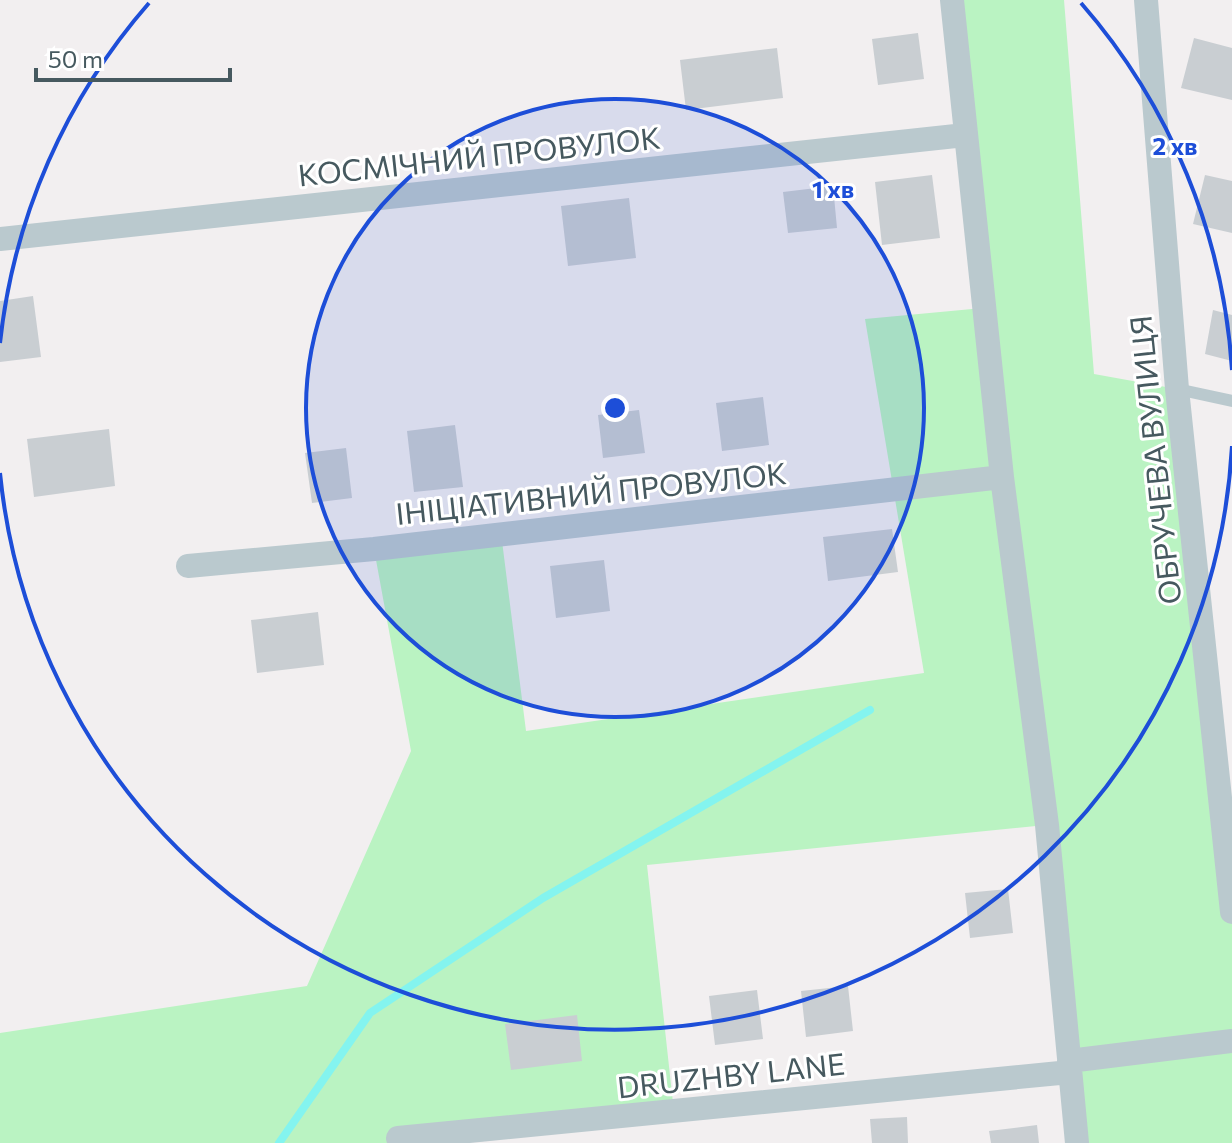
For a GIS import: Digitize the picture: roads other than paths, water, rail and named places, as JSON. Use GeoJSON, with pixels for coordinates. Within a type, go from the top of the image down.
{"type":"FeatureCollection","features":[{"type":"Feature","properties":{"kind":"street"},"geometry":{"type":"LineString","coordinates":[[952,0],[1002,477],[1047,825],[1077,1143]]}},
{"type":"Feature","properties":{"kind":"street","name":"ОБРУЧЕВА ВУЛИЦЯ"},"geometry":{"type":"LineString","coordinates":[[1146,0],[1177,389],[1232,912]]}},
{"type":"Feature","properties":{"kind":"street","name":"КОСМІЧНИЙ ПРОВУЛОК"},"geometry":{"type":"LineString","coordinates":[[0,239],[965,135]]}},
{"type":"Feature","properties":{"kind":"street","name":"ІНІЦІАТИВНИЙ ПРОВУЛОК"},"geometry":{"type":"LineString","coordinates":[[188,566],[374,549],[1002,477]]}},
{"type":"Feature","properties":{"kind":"street","name":"DRUZHBY LANE"},"geometry":{"type":"LineString","coordinates":[[398,1138],[1069,1066],[1232,1041]]}},
{"type":"Feature","properties":{"kind":"lane"},"geometry":{"type":"LineString","coordinates":[[1177,389],[1232,401]]}},
{"type":"Feature","properties":{"kind":"waterway"},"geometry":{"type":"LineString","coordinates":[[279,1143],[370,1013],[543,898],[870,710]]}}]}
